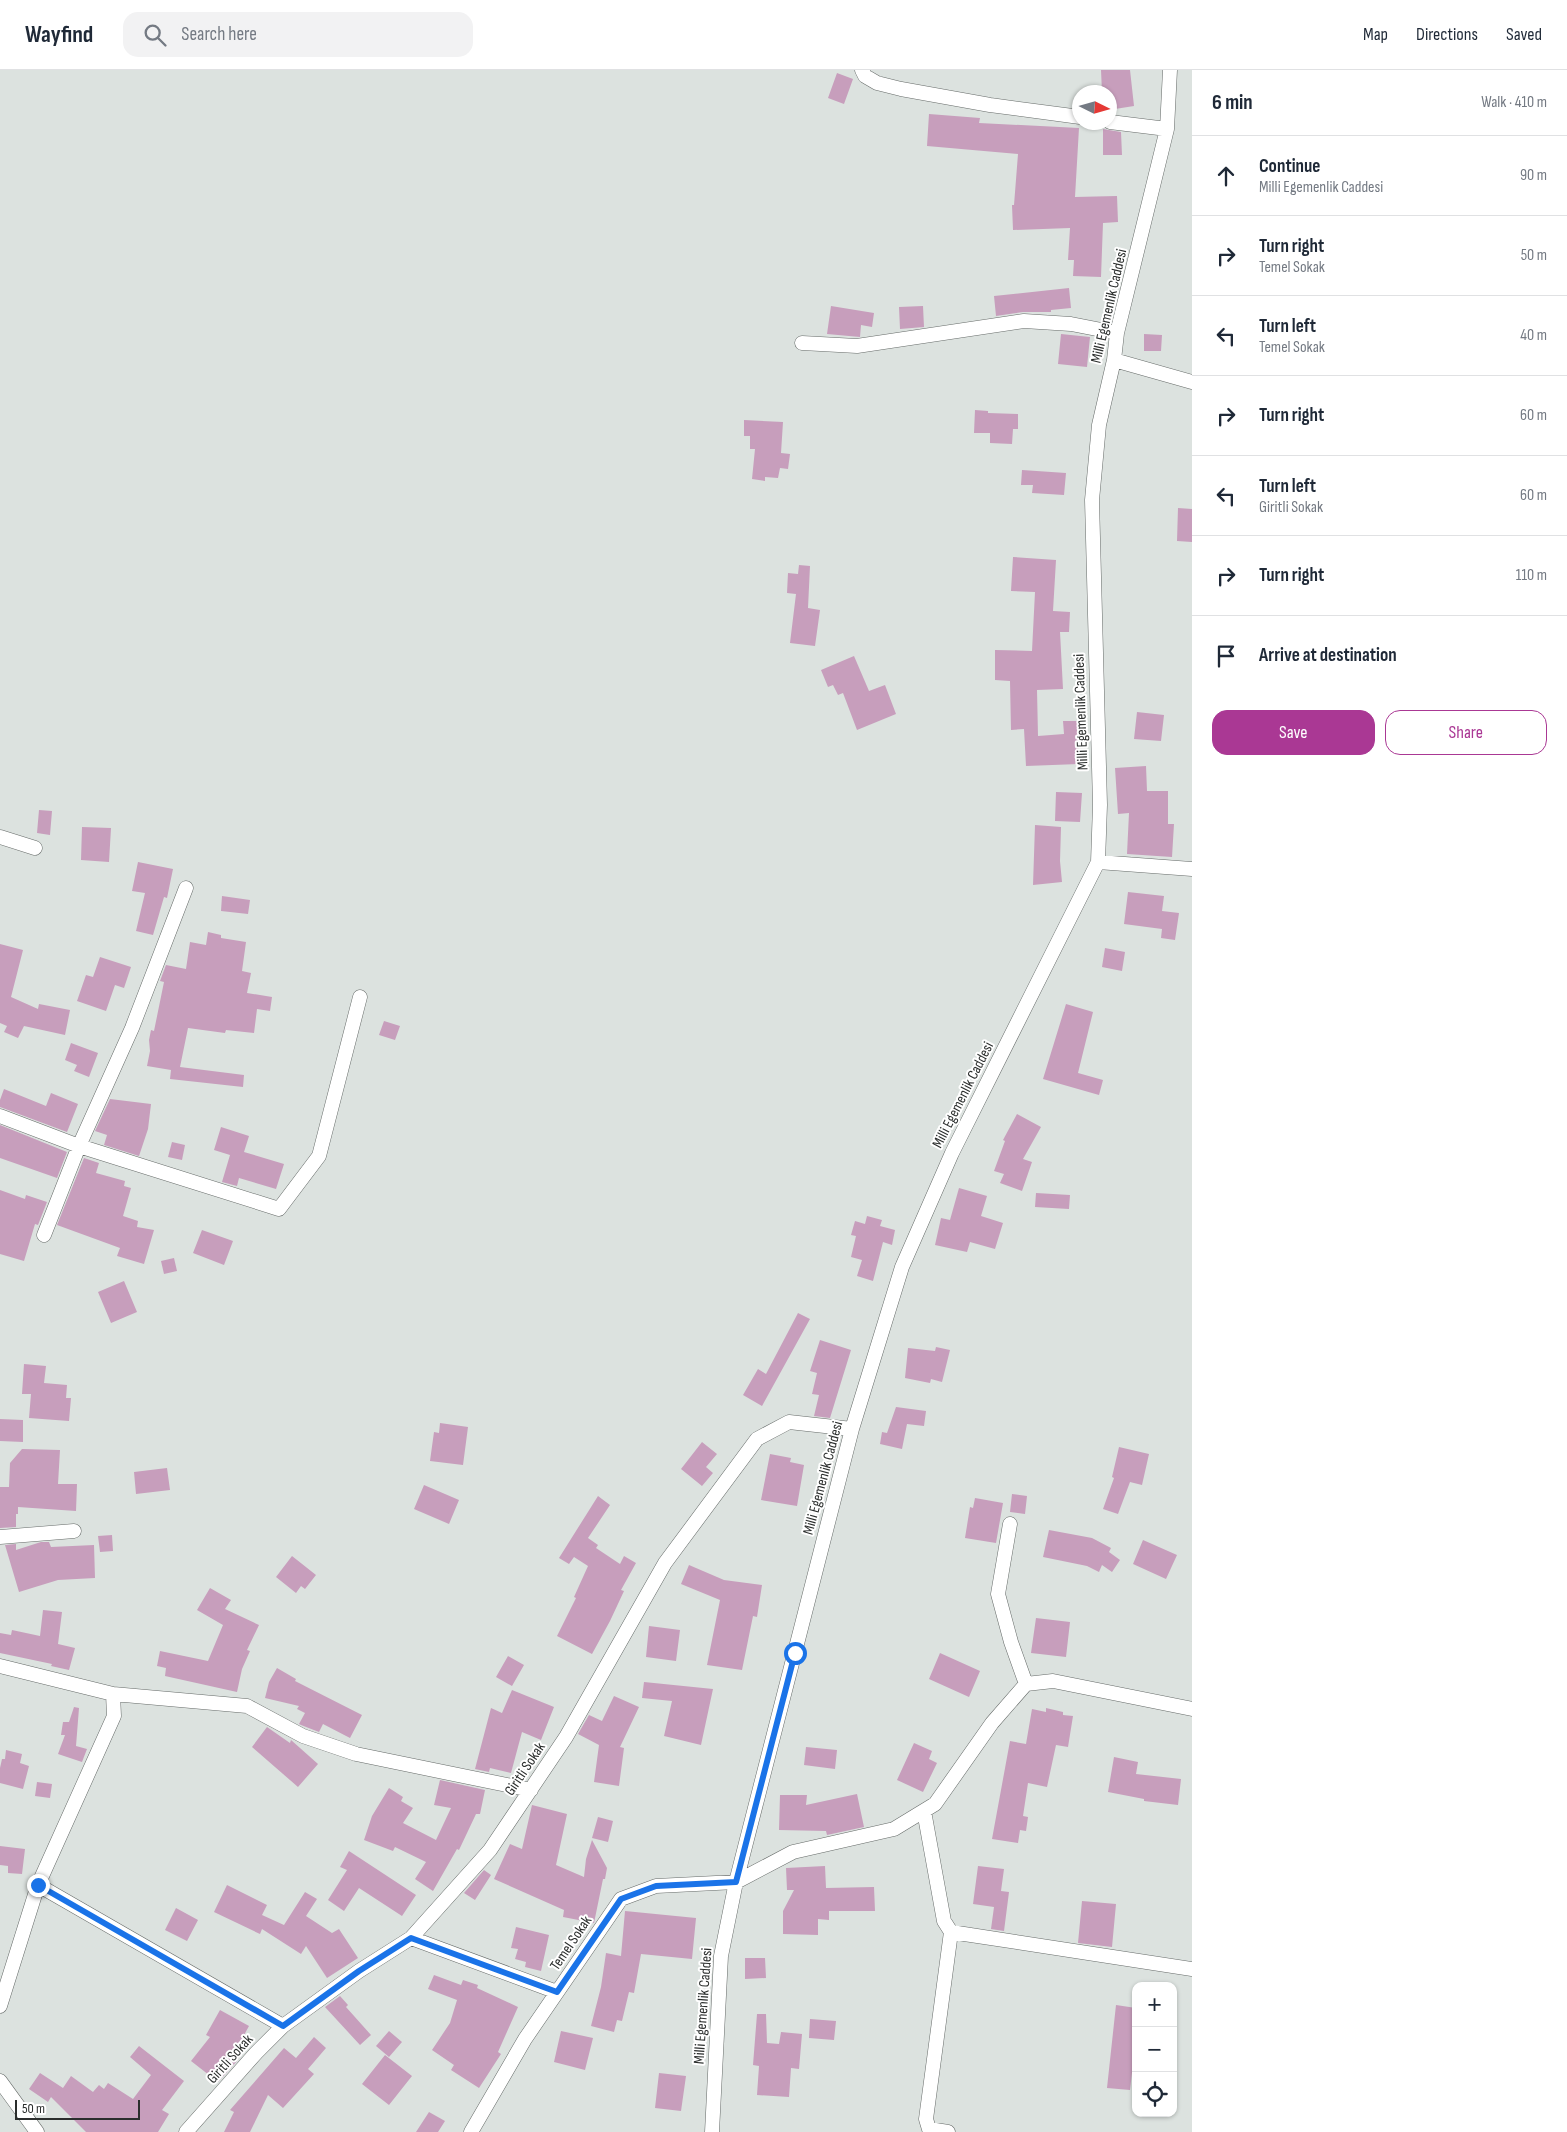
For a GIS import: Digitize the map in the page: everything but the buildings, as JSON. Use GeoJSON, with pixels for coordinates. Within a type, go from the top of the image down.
{"type":"FeatureCollection","features":[{"type":"Feature","properties":{"kind":"street"},"geometry":{"type":"LineString","coordinates":[[862,70],[866,76],[878,83],[901,89],[1072,117]]}},
{"type":"Feature","properties":{"kind":"street","name":"Milli Egemenlik Caddesi"},"geometry":{"type":"LineString","coordinates":[[712,2132],[721,1956],[736,1882],[852,1429],[902,1267],[952,1153],[1098,862],[1100,805],[1092,500],[1099,425],[1114,360],[1117,333],[1167,129],[1170,70]]}},
{"type":"Feature","properties":{"kind":"street"},"geometry":{"type":"LineString","coordinates":[[1117,123],[1167,129]]}},
{"type":"Feature","properties":{"kind":"street"},"geometry":{"type":"LineString","coordinates":[[802,342],[857,346],[1024,321],[1071,324],[1117,333]]}},
{"type":"Feature","properties":{"kind":"street"},"geometry":{"type":"LineString","coordinates":[[1114,360],[1192,382]]}},
{"type":"Feature","properties":{"kind":"street"},"geometry":{"type":"LineString","coordinates":[[0,837],[35,848]]}},
{"type":"Feature","properties":{"kind":"street"},"geometry":{"type":"LineString","coordinates":[[1098,862],[1192,869]]}},
{"type":"Feature","properties":{"kind":"street"},"geometry":{"type":"LineString","coordinates":[[44,1235],[79,1146],[132,1028],[186,888]]}},
{"type":"Feature","properties":{"kind":"street"},"geometry":{"type":"LineString","coordinates":[[0,1116],[79,1146],[279,1209],[319,1156],[360,997]]}},
{"type":"Feature","properties":{"kind":"street","name":"Giritli Sokak"},"geometry":{"type":"LineString","coordinates":[[186,2132],[256,2053],[283,2026],[359,1971],[411,1938],[490,1850],[566,1737],[665,1564],[757,1439],[789,1422],[852,1429]]}},
{"type":"Feature","properties":{"kind":"street"},"geometry":{"type":"LineString","coordinates":[[1010,1524],[998,1594],[1011,1642],[1026,1684]]}},
{"type":"Feature","properties":{"kind":"street"},"geometry":{"type":"LineString","coordinates":[[0,1537],[74,1531]]}},
{"type":"Feature","properties":{"kind":"street"},"geometry":{"type":"LineString","coordinates":[[0,1666],[113,1694],[247,1706],[303,1736],[356,1754],[531,1790]]}},
{"type":"Feature","properties":{"kind":"street"},"geometry":{"type":"LineString","coordinates":[[736,1882],[793,1852],[894,1829],[935,1804],[992,1722],[1026,1684],[1053,1681],[1192,1708]]}},
{"type":"Feature","properties":{"kind":"street"},"geometry":{"type":"LineString","coordinates":[[0,2006],[38,1885],[114,1716],[113,1694]]}},
{"type":"Feature","properties":{"kind":"street"},"geometry":{"type":"LineString","coordinates":[[924,1811],[944,1921],[951,1932],[926,2119],[929,2129],[948,2132]]}},
{"type":"Feature","properties":{"kind":"street","name":"Temel Sokak"},"geometry":{"type":"LineString","coordinates":[[472,2132],[525,2039],[621,1899],[656,1886],[736,1882]]}},
{"type":"Feature","properties":{"kind":"street"},"geometry":{"type":"LineString","coordinates":[[38,1885],[283,2026]]}},
{"type":"Feature","properties":{"kind":"street"},"geometry":{"type":"LineString","coordinates":[[951,1932],[1192,1969]]}},
{"type":"Feature","properties":{"kind":"street"},"geometry":{"type":"LineString","coordinates":[[411,1938],[557,1992]]}},
{"type":"Feature","properties":{"kind":"street"},"geometry":{"type":"LineString","coordinates":[[0,2081],[37,2132]]}},
{"type":"Feature","properties":{"kind":"route"},"geometry":{"type":"LineString","coordinates":[[38,1885],[283,2026],[359,1971],[411,1938],[557,1992],[621,1899],[656,1886],[736,1882],[795,1653]]}}]}
